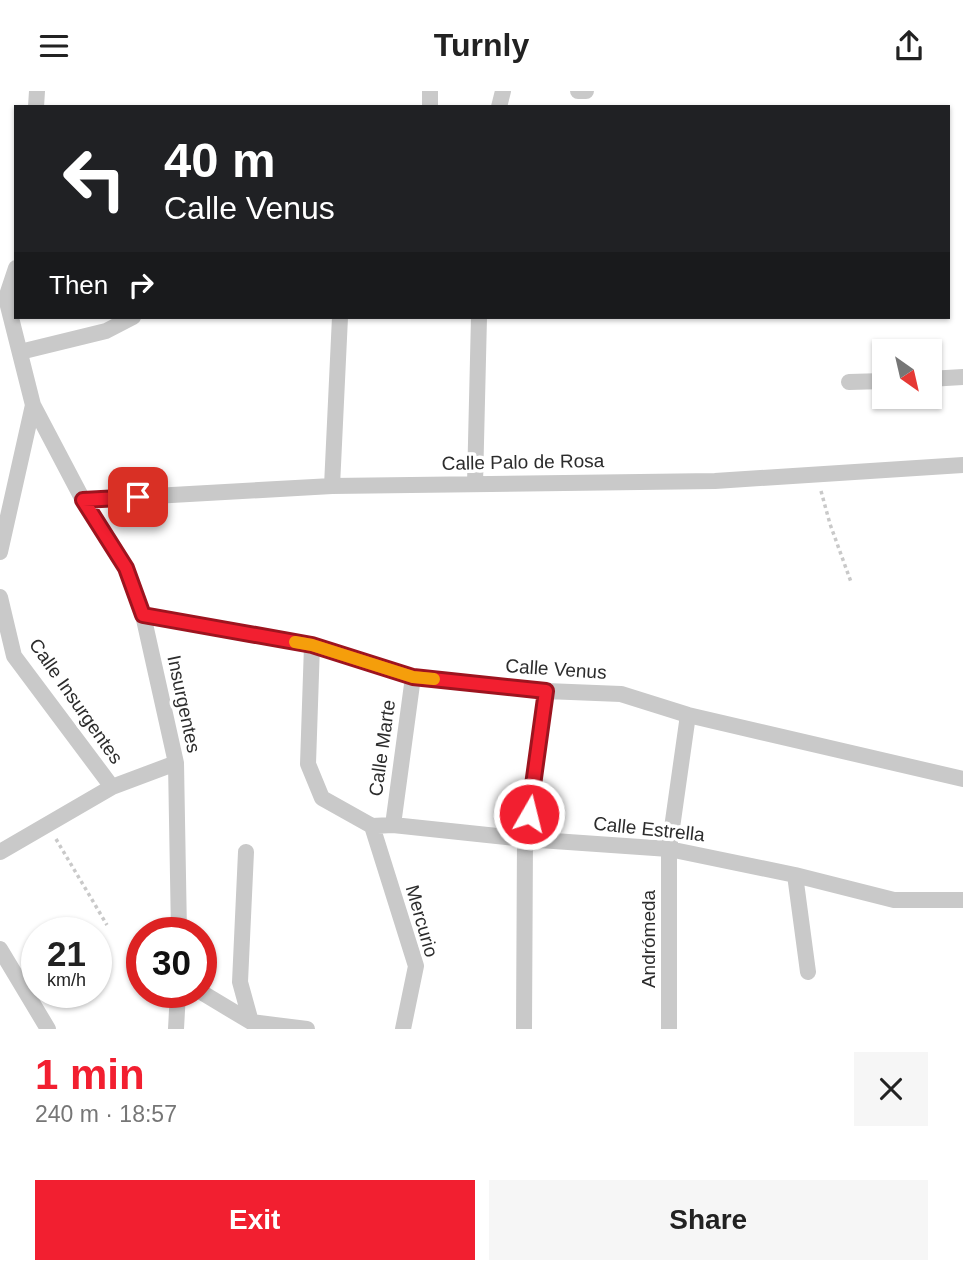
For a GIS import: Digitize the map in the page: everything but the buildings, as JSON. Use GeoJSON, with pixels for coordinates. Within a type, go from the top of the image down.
{"type":"FeatureCollection","features":[{"type":"Feature","properties":{"kind":"street"},"geometry":{"type":"LineString","coordinates":[[578,91],[586,91]]}},
{"type":"Feature","properties":{"kind":"street"},"geometry":{"type":"LineString","coordinates":[[14,273],[3,300],[33,405],[83,500]]}},
{"type":"Feature","properties":{"kind":"street"},"geometry":{"type":"LineString","coordinates":[[20,352],[106,331],[129,319]]}},
{"type":"Feature","properties":{"kind":"street"},"geometry":{"type":"LineString","coordinates":[[332,486],[340,319]]}},
{"type":"Feature","properties":{"kind":"street"},"geometry":{"type":"LineString","coordinates":[[475,484],[479,319]]}},
{"type":"Feature","properties":{"kind":"street"},"geometry":{"type":"LineString","coordinates":[[942,378],[963,377]]}},
{"type":"Feature","properties":{"kind":"street"},"geometry":{"type":"LineString","coordinates":[[849,382],[872,381]]}},
{"type":"Feature","properties":{"kind":"street"},"geometry":{"type":"LineString","coordinates":[[0,552],[33,405]]}},
{"type":"Feature","properties":{"kind":"street","name":"Calle Palo de Rosa"},"geometry":{"type":"LineString","coordinates":[[83,500],[332,486],[715,481],[963,464]]}},
{"type":"Feature","properties":{"kind":"street","name":"Insurgentes"},"geometry":{"type":"LineString","coordinates":[[83,500],[126,568],[143,615],[176,763],[179,917]]}},
{"type":"Feature","properties":{"kind":"street","name":"Calle Insurgentes"},"geometry":{"type":"LineString","coordinates":[[0,597],[14,656],[112,787]]}},
{"type":"Feature","properties":{"kind":"street","name":"Calle Venus"},"geometry":{"type":"LineString","coordinates":[[143,615],[312,645],[413,677],[546,691],[621,694],[688,715],[963,779]]}},
{"type":"Feature","properties":{"kind":"street"},"geometry":{"type":"LineString","coordinates":[[312,645],[308,764],[322,798],[372,826]]}},
{"type":"Feature","properties":{"kind":"street","name":"Calle Marte"},"geometry":{"type":"LineString","coordinates":[[393,825],[413,677]]}},
{"type":"Feature","properties":{"kind":"street"},"geometry":{"type":"LineString","coordinates":[[524,1029],[525,839],[546,691]]}},
{"type":"Feature","properties":{"kind":"street","name":"Andrómeda"},"geometry":{"type":"LineString","coordinates":[[668,1029],[669,849],[688,715]]}},
{"type":"Feature","properties":{"kind":"street"},"geometry":{"type":"LineString","coordinates":[[0,852],[112,787],[176,763]]}},
{"type":"Feature","properties":{"kind":"street","name":"Calle Estrella"},"geometry":{"type":"LineString","coordinates":[[372,826],[393,825],[525,839],[669,849],[794,875],[894,900],[963,901]]}},
{"type":"Feature","properties":{"kind":"street","name":"Mercurio"},"geometry":{"type":"LineString","coordinates":[[372,826],[416,967],[403,1029]]}},
{"type":"Feature","properties":{"kind":"street"},"geometry":{"type":"LineString","coordinates":[[246,852],[240,982],[251,1022]]}},
{"type":"Feature","properties":{"kind":"street"},"geometry":{"type":"LineString","coordinates":[[794,875],[808,972]]}},
{"type":"Feature","properties":{"kind":"street"},"geometry":{"type":"LineString","coordinates":[[0,949],[48,1029]]}},
{"type":"Feature","properties":{"kind":"street"},"geometry":{"type":"LineString","coordinates":[[217,1002],[251,1022],[307,1029]]}},
{"type":"Feature","properties":{"kind":"street"},"geometry":{"type":"LineString","coordinates":[[176,1029],[177,1008]]}},
{"type":"Feature","properties":{"kind":"path"},"geometry":{"type":"LineString","coordinates":[[817,474],[830,524],[851,582]]}},
{"type":"Feature","properties":{"kind":"path"},"geometry":{"type":"LineString","coordinates":[[47,825],[102,917]]}},
{"type":"Feature","properties":{"kind":"slow traffic"},"geometry":{"type":"LineString","coordinates":[[295,642],[413,677],[434,679]]}},
{"type":"Feature","properties":{"kind":"route"},"geometry":{"type":"LineString","coordinates":[[138,497],[83,500],[126,568],[143,615],[312,645],[413,677],[546,691],[529,814]]}}]}
